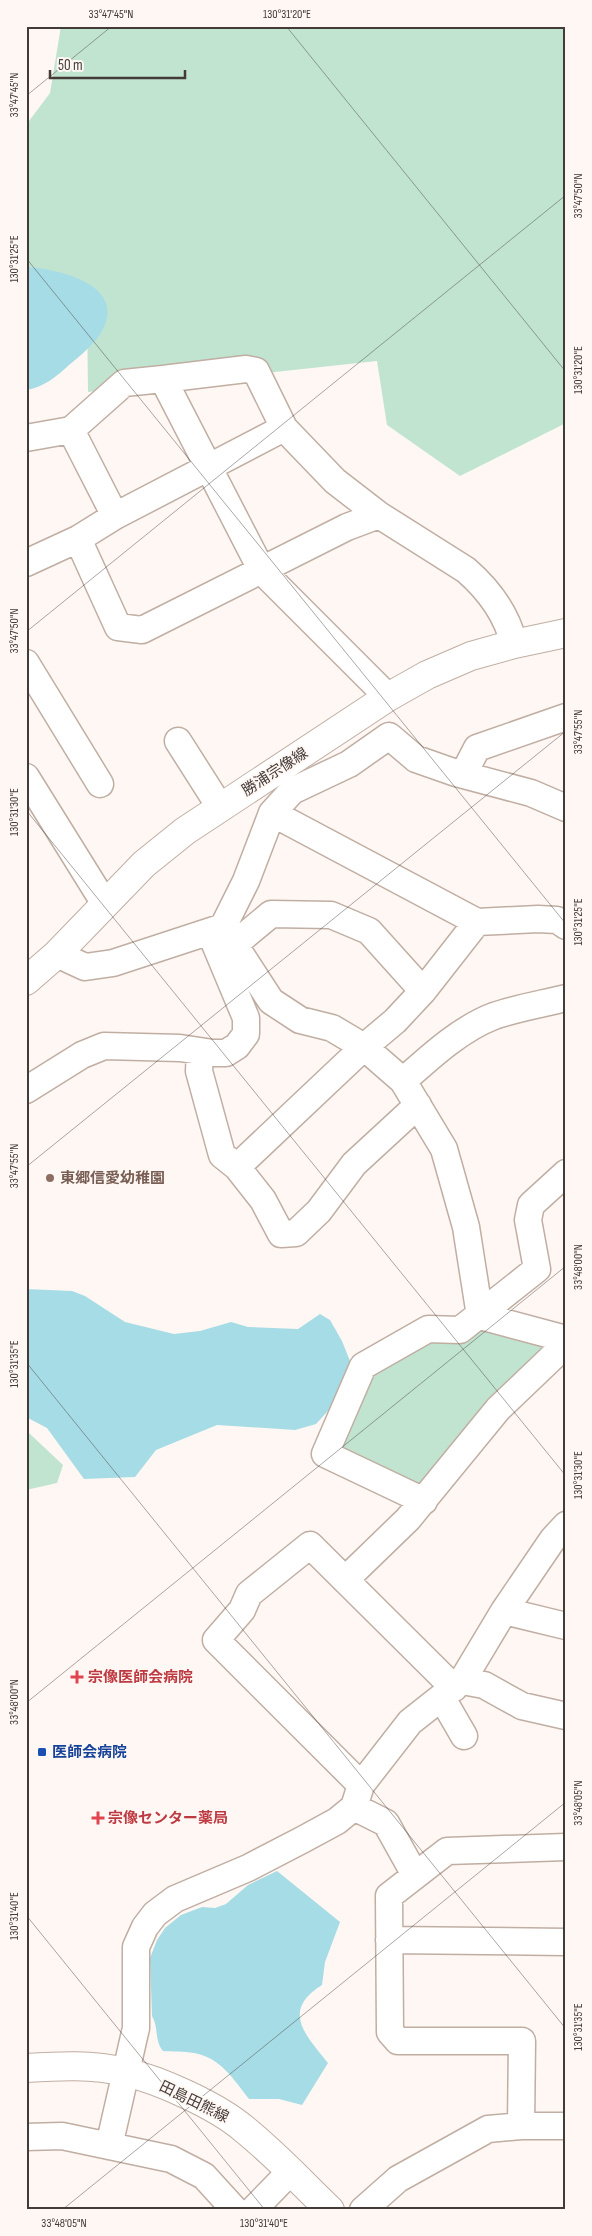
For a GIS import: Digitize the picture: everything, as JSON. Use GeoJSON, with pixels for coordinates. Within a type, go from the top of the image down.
{"type":"FeatureCollection","features":[{"type":"Feature","properties":{"kind":"main road","name":"勝浦宗像線"},"geometry":{"type":"LineString","coordinates":[[26,981],[57,954],[144,864],[185,831],[388,698],[427,675],[462,660],[514,644],[566,633]]}},
{"type":"Feature","properties":{"kind":"main road","name":"田島田熊線"},"geometry":{"type":"LineString","coordinates":[[26,2068],[97,2068],[125,2072],[169,2088],[217,2110],[243,2128],[330,2210]]}},
{"type":"Feature","properties":{"kind":"street"},"geometry":{"type":"LineString","coordinates":[[26,438],[71,430],[124,383],[246,369],[256,371],[284,428],[335,481],[379,515],[466,570],[479,581],[496,603],[511,632],[514,644]]}},
{"type":"Feature","properties":{"kind":"street"},"geometry":{"type":"LineString","coordinates":[[163,380],[262,571],[388,698]]}},
{"type":"Feature","properties":{"kind":"street"},"geometry":{"type":"LineString","coordinates":[[28,558],[78,539],[115,516],[284,428]]}},
{"type":"Feature","properties":{"kind":"street"},"geometry":{"type":"LineString","coordinates":[[71,430],[115,516]]}},
{"type":"Feature","properties":{"kind":"street"},"geometry":{"type":"LineString","coordinates":[[78,539],[118,627],[142,630],[347,527],[379,515]]}},
{"type":"Feature","properties":{"kind":"street"},"geometry":{"type":"LineString","coordinates":[[26,664],[100,784]]}},
{"type":"Feature","properties":{"kind":"street"},"geometry":{"type":"LineString","coordinates":[[463,775],[477,748],[566,716]]}},
{"type":"Feature","properties":{"kind":"street"},"geometry":{"type":"LineString","coordinates":[[26,1090],[82,1055],[104,1046],[180,1048],[200,1052],[226,1053],[237,1046],[246,1034],[246,1018],[223,934],[272,813],[292,791],[349,764],[389,736],[416,759],[463,775],[531,792],[566,808]]}},
{"type":"Feature","properties":{"kind":"street"},"geometry":{"type":"LineString","coordinates":[[178,741],[220,808]]}},
{"type":"Feature","properties":{"kind":"street"},"geometry":{"type":"LineString","coordinates":[[26,777],[105,904]]}},
{"type":"Feature","properties":{"kind":"street"},"geometry":{"type":"LineString","coordinates":[[272,813],[477,922],[538,918],[558,920],[566,926]]}},
{"type":"Feature","properties":{"kind":"street"},"geometry":{"type":"LineString","coordinates":[[57,954],[85,967],[113,963],[223,934],[271,914],[331,915],[369,931],[423,991]]}},
{"type":"Feature","properties":{"kind":"street"},"geometry":{"type":"LineString","coordinates":[[236,1167],[364,1047],[395,1021],[423,991],[477,922]]}},
{"type":"Feature","properties":{"kind":"street"},"geometry":{"type":"LineString","coordinates":[[223,934],[271,1001],[300,1020],[332,1028],[364,1047],[403,1081],[444,1149],[453,1176],[466,1227],[480,1316]]}},
{"type":"Feature","properties":{"kind":"street"},"geometry":{"type":"LineString","coordinates":[[403,1081],[432,1055],[494,1016],[566,998]]}},
{"type":"Feature","properties":{"kind":"street"},"geometry":{"type":"LineString","coordinates":[[200,1052],[199,1071],[222,1155],[236,1167],[263,1200],[281,1234],[296,1233],[320,1211],[354,1164],[418,1105]]}},
{"type":"Feature","properties":{"kind":"street"},"geometry":{"type":"LineString","coordinates":[[424,1501],[325,1454],[363,1366],[428,1329],[460,1330],[537,1269],[528,1220],[531,1205],[566,1173]]}},
{"type":"Feature","properties":{"kind":"street"},"geometry":{"type":"LineString","coordinates":[[480,1316],[566,1339]]}},
{"type":"Feature","properties":{"kind":"street"},"geometry":{"type":"LineString","coordinates":[[345,1580],[424,1501],[498,1409],[566,1344]]}},
{"type":"Feature","properties":{"kind":"street"},"geometry":{"type":"LineString","coordinates":[[109,2146],[136,2028],[136,1947],[145,1927],[155,1914],[175,1899],[248,1868],[337,1821],[358,1796],[410,1722],[453,1689],[553,1539],[566,1525]]}},
{"type":"Feature","properties":{"kind":"street"},"geometry":{"type":"LineString","coordinates":[[415,1875],[386,1823],[358,1796],[216,1640],[242,1610],[249,1594],[310,1545],[453,1689],[464,1736]]}},
{"type":"Feature","properties":{"kind":"street"},"geometry":{"type":"LineString","coordinates":[[504,1611],[566,1626]]}},
{"type":"Feature","properties":{"kind":"street"},"geometry":{"type":"LineString","coordinates":[[453,1689],[484,1685],[522,1706],[566,1716]]}},
{"type":"Feature","properties":{"kind":"street"},"geometry":{"type":"LineString","coordinates":[[521,2126],[522,2041],[398,2041],[390,2032],[389,1896],[447,1851],[566,1847]]}},
{"type":"Feature","properties":{"kind":"street"},"geometry":{"type":"LineString","coordinates":[[388,1940],[566,1942]]}},
{"type":"Feature","properties":{"kind":"street"},"geometry":{"type":"LineString","coordinates":[[363,2210],[398,2179],[488,2129],[521,2126],[566,2126]]}},
{"type":"Feature","properties":{"kind":"street"},"geometry":{"type":"LineString","coordinates":[[26,2136],[62,2136],[171,2159],[204,2176],[235,2210]]}},
{"type":"Feature","properties":{"kind":"street"},"geometry":{"type":"LineString","coordinates":[[254,2210],[290,2172]]}},
{"type":"Feature","properties":{"kind":"green space"},"geometry":{"type":"Polygon","coordinates":[[[61,26],[566,26],[566,423],[460,476],[387,425],[377,361],[88,392],[87,310],[26,314],[26,125],[50,93],[61,26]]]}},
{"type":"Feature","properties":{"kind":"green space"},"geometry":{"type":"Polygon","coordinates":[[[475,1325],[545,1343],[546,1351],[495,1399],[413,1490],[336,1451],[370,1372],[429,1336],[475,1325]]]}},
{"type":"Feature","properties":{"kind":"green space"},"geometry":{"type":"Polygon","coordinates":[[[26,1433],[29,1433],[63,1465],[57,1483],[26,1490],[26,1433]]]}},
{"type":"Feature","properties":{"kind":"water"},"geometry":{"type":"Polygon","coordinates":[[[26,267],[55,271],[85,282],[97,290],[105,301],[108,313],[100,334],[83,353],[49,381],[38,387],[26,390],[26,267]]]}},
{"type":"Feature","properties":{"kind":"water"},"geometry":{"type":"Polygon","coordinates":[[[26,1289],[72,1291],[85,1296],[125,1322],[174,1334],[200,1331],[231,1322],[248,1327],[298,1329],[320,1314],[330,1320],[342,1341],[350,1361],[337,1401],[316,1424],[295,1430],[217,1425],[156,1450],[135,1477],[84,1479],[47,1428],[26,1417],[26,1289]]]}},
{"type":"Feature","properties":{"kind":"water"},"geometry":{"type":"Polygon","coordinates":[[[277,1871],[340,1922],[325,1962],[322,1985],[302,2004],[300,2013],[301,2023],[305,2032],[328,2063],[302,2105],[279,2099],[249,2099],[226,2071],[212,2059],[194,2053],[163,2051],[158,2043],[152,2016],[150,1958],[157,1940],[165,1928],[181,1915],[202,1907],[215,1908],[226,1904],[248,1885],[277,1871]]]}},
{"type":"Feature","properties":{"kind":"place","name":"東郷信愛幼稚園"},"geometry":{"type":"Point","coordinates":[50,1178]}},
{"type":"Feature","properties":{"kind":"place","name":"宗像医師会病院"},"geometry":{"type":"Point","coordinates":[77,1677]}},
{"type":"Feature","properties":{"kind":"place","name":"医師会病院"},"geometry":{"type":"Point","coordinates":[42,1752]}},
{"type":"Feature","properties":{"kind":"place","name":"宗像センター薬局"},"geometry":{"type":"Point","coordinates":[98,1818]}}]}
